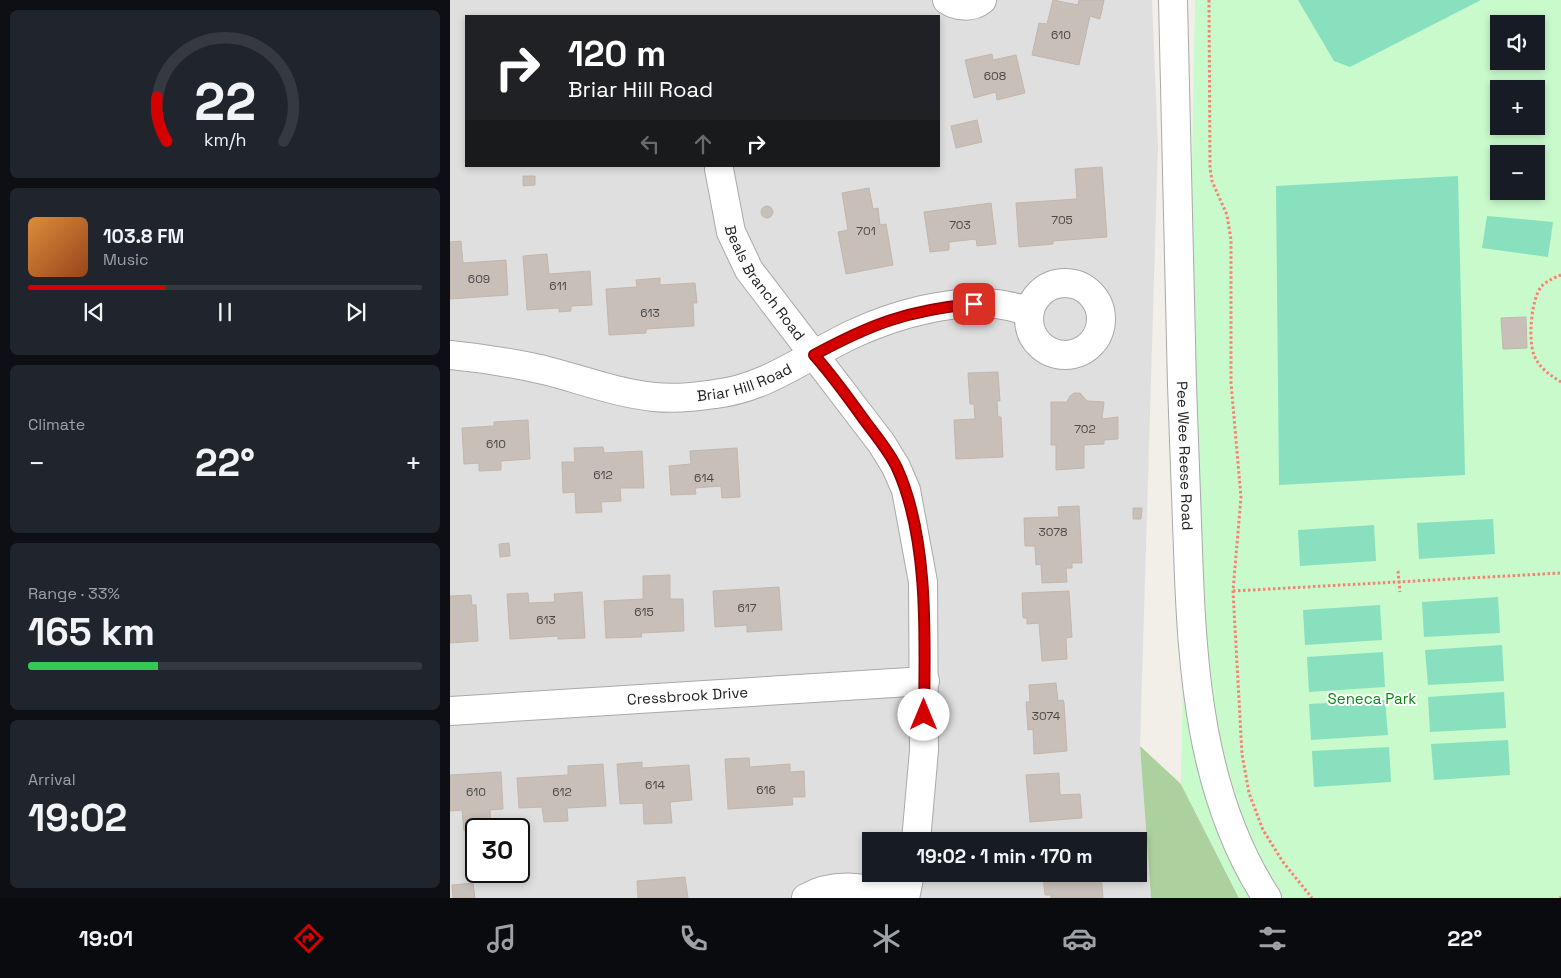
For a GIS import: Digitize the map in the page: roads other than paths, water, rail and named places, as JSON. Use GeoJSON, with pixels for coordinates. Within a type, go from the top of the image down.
{"type":"FeatureCollection","features":[{"type":"Feature","properties":{"kind":"street"},"geometry":{"type":"LineString","coordinates":[[947,0],[960,6],[970,6],[982,0]]}},
{"type":"Feature","properties":{"kind":"street","name":"Pee Wee Reese Road"},"geometry":{"type":"LineString","coordinates":[[1174,0],[1190,632],[1197,697],[1208,754],[1230,823],[1258,884],[1267,898]]}},
{"type":"Feature","properties":{"kind":"street","name":"Beals Branch Road"},"geometry":{"type":"LineString","coordinates":[[719,169],[731,232],[750,270],[882,444],[896,467],[906,490],[922,582],[925,680],[924,750],[917,832]]}},
{"type":"Feature","properties":{"kind":"street","name":"Briar Hill Road"},"geometry":{"type":"LineString","coordinates":[[450,355],[478,357],[543,370],[622,392],[655,397],[682,397],[716,394],[758,384],[781,374],[853,334],[902,315],[934,308],[974,304],[997,304],[1030,311]]}},
{"type":"Feature","properties":{"kind":"street","name":"Cressbrook Drive"},"geometry":{"type":"LineString","coordinates":[[450,711],[925,680]]}},
{"type":"Feature","properties":{"kind":"street"},"geometry":{"type":"LineString","coordinates":[[806,898],[848,886],[867,888],[905,898],[908,882]]}},
{"type":"Feature","properties":{"kind":"park label","name":"Seneca Park"},"geometry":{"type":"Point","coordinates":[1372,699]}}]}
